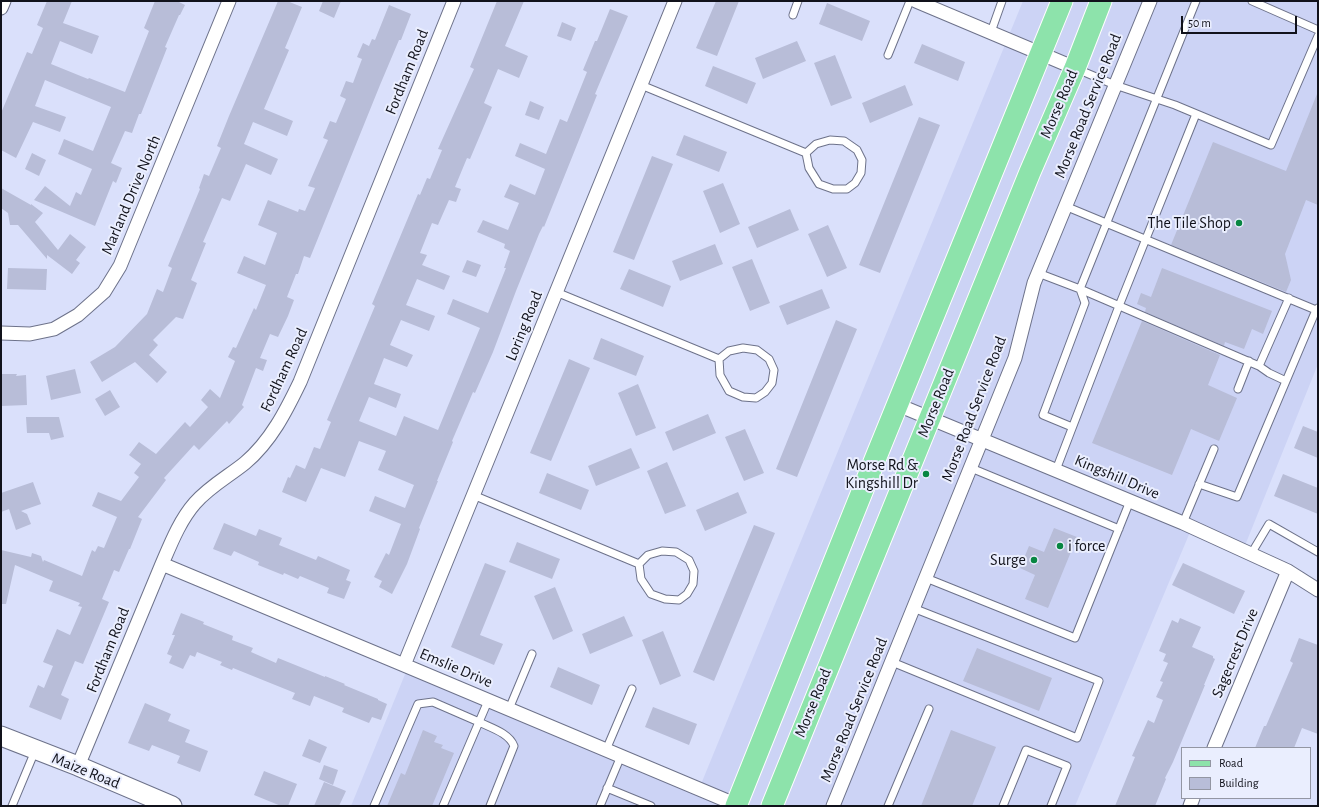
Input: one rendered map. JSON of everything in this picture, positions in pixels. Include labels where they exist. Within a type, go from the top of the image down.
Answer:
[{"type":"main road","name":"Morse Road","points":[[736,806],[876,457],[1062,1]]},
{"type":"main road","name":"Morse Road","points":[[772,806],[1030,172],[1075,68],[1101,1]]},
{"type":"street","points":[[1,8],[4,1]]},
{"type":"street","name":"Marland Drive North","points":[[1,334],[30,334],[54,328],[78,316],[104,292],[120,266],[229,1]]},
{"type":"street","name":"Fordham Road","points":[[78,766],[162,564],[183,520],[194,504],[210,488],[246,462],[268,438],[285,413],[300,382],[454,1]]},
{"type":"street","name":"Loring Road","points":[[404,665],[675,1]]},
{"type":"street","points":[[916,1],[1075,68]]},
{"type":"street","name":"Morse Road Service Road","points":[[833,806],[1015,358],[1034,283],[1150,1]]},
{"type":"street","name":"Kingshill Drive","points":[[898,405],[1183,523],[1288,571],[1318,590]]},
{"type":"street","name":"Emslie Drive","points":[[162,564],[621,756],[736,806]]},
{"type":"street","name":"Sagecrest Drive","points":[[1214,747],[1288,571]]},
{"type":"street","name":"Maize Road","points":[[1,736],[78,766],[172,806]]},
{"type":"lane","points":[[793,15],[798,1]]},
{"type":"lane","points":[[888,55],[910,1]]},
{"type":"lane","points":[[991,32],[1002,1]]},
{"type":"lane","points":[[1072,426],[1042,415],[1085,303],[1080,290],[1196,1]]},
{"type":"lane","points":[[1252,1],[1318,30]]},
{"type":"lane","points":[[1075,68],[1116,85],[1156,98],[1271,145],[1318,36]]},
{"type":"lane","points":[[641,85],[806,153]]},
{"type":"lane","points":[[1056,470],[1119,306],[1196,114]]},
{"type":"lane","points":[[830,140],[844,141],[857,150],[862,160],[861,173],[855,183],[847,189],[833,189],[819,184],[809,168],[806,153],[816,144],[830,140]]},
{"type":"lane","points":[[1066,206],[1145,240],[1317,309],[1237,498],[1199,484]]},
{"type":"lane","points":[[1038,274],[1119,306],[1249,361],[1286,381]]},
{"type":"lane","points":[[556,292],[718,359]]},
{"type":"lane","points":[[1259,366],[1289,298]]},
{"type":"lane","points":[[743,348],[757,350],[769,360],[774,370],[772,383],[765,392],[756,398],[743,397],[729,391],[720,375],[718,359],[729,351],[743,348]]},
{"type":"lane","points":[[1238,388],[1249,361]]},
{"type":"lane","points":[[1183,523],[1214,449]]},
{"type":"lane","points":[[971,468],[1119,529]]},
{"type":"lane","points":[[473,495],[639,564]]},
{"type":"lane","points":[[926,578],[1075,638],[1130,501]]},
{"type":"lane","points":[[1251,554],[1269,524],[1318,552]]},
{"type":"lane","points":[[662,551],[676,552],[689,560],[694,571],[693,584],[687,594],[679,600],[658,597],[651,594],[641,579],[639,564],[648,555],[662,551]]},
{"type":"lane","points":[[892,662],[1077,738],[1099,682],[913,608]]},
{"type":"lane","points":[[509,709],[532,654]]},
{"type":"lane","points":[[606,750],[632,689]]},
{"type":"lane","points":[[443,806],[488,701]]},
{"type":"lane","points":[[374,806],[418,704],[423,702],[433,702],[479,722],[511,740],[514,746],[490,806]]},
{"type":"lane","points":[[888,806],[929,709]]},
{"type":"lane","points":[[12,806],[35,750]]},
{"type":"lane","points":[[1003,806],[1026,750],[1067,766],[1051,806]]},
{"type":"lane","points":[[600,806],[621,756]]},
{"type":"lane","points":[[608,788],[651,806]]},
{"type":"shaded area","points":[[1023,1],[1318,1],[1318,364],[1244,548],[1193,525],[1075,806],[351,806],[408,667],[699,789]]},
{"type":"building","points":[[47,1],[72,1],[63,23],[99,36],[92,54],[60,41],[51,64],[125,92],[149,31],[144,28],[155,1],[177,1],[185,5],[165,47],[167,48],[141,114],[139,114],[132,133],[125,131],[111,163],[122,168],[116,183],[113,181],[95,226],[34,200],[45,186],[70,206],[76,192],[81,195],[92,169],[58,154],[64,139],[93,151],[111,107],[45,80],[35,106],[66,117],[60,132],[33,122],[16,158],[1,150],[1,113],[27,52],[32,54],[43,28],[37,25]]},
{"type":"building","points":[[278,1],[287,1],[302,7],[285,48],[289,50],[264,109],[293,121],[287,136],[253,122],[244,144],[278,159],[271,175],[246,164],[230,201],[222,198],[203,242],[206,243],[191,280],[197,283],[183,319],[176,317],[153,340],[158,345],[149,355],[167,372],[157,383],[135,362],[102,382],[90,362],[115,347],[147,314],[157,289],[163,292],[172,268],[168,266],[200,189],[199,188],[204,174],[209,176],[221,148],[217,146]]},
{"type":"building","points":[[323,1],[341,1],[334,18],[319,11]]},
{"type":"building","points":[[497,1],[524,1],[505,46],[528,56],[519,78],[498,69],[484,103],[492,107],[470,159],[467,158],[455,187],[461,189],[456,202],[449,200],[438,225],[432,223],[420,253],[427,255],[422,265],[450,276],[444,290],[417,279],[406,305],[435,316],[429,331],[401,320],[390,345],[413,355],[407,367],[384,358],[374,384],[401,394],[396,408],[369,397],[359,421],[396,436],[404,416],[438,430],[480,328],[447,314],[453,299],[488,313],[506,268],[504,268],[510,251],[504,248],[505,244],[477,232],[483,220],[508,230],[519,203],[504,197],[510,184],[535,195],[545,169],[515,156],[520,143],[546,154],[560,119],[567,122],[587,72],[583,70],[610,9],[628,16],[595,94],[597,95],[544,227],[543,226],[539,234],[493,352],[475,393],[473,392],[452,441],[453,442],[419,528],[420,529],[407,564],[392,594],[379,587],[382,581],[374,577],[386,553],[389,555],[401,524],[369,511],[375,496],[405,508],[414,485],[378,470],[386,451],[359,441],[345,477],[321,468],[306,502],[282,492],[288,477],[290,478],[296,465],[305,469],[314,447],[320,449],[331,422],[327,420],[375,306],[372,304],[418,194],[420,195],[427,178],[430,179],[442,150],[438,149],[474,69],[470,67]]},
{"type":"building","points":[[716,1],[739,1],[717,56],[696,48]]},
{"type":"building","points":[[827,3],[870,21],[862,41],[819,24]]},
{"type":"building","points":[[389,5],[411,14],[401,40],[399,40],[380,85],[310,258],[304,256],[298,274],[296,274],[287,297],[294,300],[288,316],[278,337],[270,334],[260,358],[267,360],[263,371],[256,368],[242,405],[244,407],[229,424],[227,421],[199,450],[194,445],[164,478],[166,480],[138,517],[142,519],[130,549],[119,572],[114,570],[102,599],[109,602],[83,664],[75,661],[61,695],[69,699],[61,720],[29,707],[38,685],[44,688],[53,666],[43,662],[57,629],[70,635],[82,607],[78,606],[80,603],[49,591],[53,581],[15,565],[6,604],[1,604],[1,550],[31,557],[32,553],[41,556],[43,562],[44,560],[82,576],[92,550],[95,552],[98,546],[104,548],[117,517],[92,506],[98,492],[121,501],[139,477],[134,473],[141,464],[129,455],[139,442],[156,454],[185,422],[190,427],[208,407],[201,400],[210,389],[220,398],[235,361],[228,357],[233,347],[236,348],[254,308],[256,310],[266,285],[237,273],[244,256],[265,265],[277,233],[258,225],[268,200],[298,212],[299,209],[305,211],[315,188],[308,186],[328,140],[323,138],[330,121],[336,123],[346,99],[340,96],[346,81],[353,83],[362,59],[357,57],[363,43],[369,46],[372,39],[375,40]]},
{"type":"building","points":[[562,22],[576,28],[571,41],[557,36]]},
{"type":"building","points":[[797,41],[806,61],[763,79],[755,58]]},
{"type":"building","points":[[922,44],[965,62],[958,81],[914,63]]},
{"type":"building","points":[[835,55],[852,98],[831,106],[814,63]]},
{"type":"building","points":[[713,66],[756,83],[747,104],[705,86]]},
{"type":"building","points":[[905,85],[913,105],[870,123],[862,103]]},
{"type":"building","name":"The Tile Shop","points":[[1317,94],[1318,205],[1306,200],[1285,254],[1291,280],[1286,292],[1171,245],[1213,142],[1286,171]]},
{"type":"building","points":[[530,101],[544,107],[539,120],[525,115]]},
{"type":"building","points":[[919,117],[940,125],[880,273],[859,265]]},
{"type":"building","points":[[684,135],[727,152],[719,172],[676,155]]},
{"type":"building","points":[[32,153],[46,160],[39,176],[25,169]]},
{"type":"building","points":[[652,156],[673,164],[634,260],[613,252]]},
{"type":"building","points":[[723,183],[740,224],[720,233],[703,191]]},
{"type":"building","points":[[1,188],[31,204],[43,213],[35,222],[58,250],[70,234],[86,247],[76,260],[80,263],[72,274],[47,255],[47,259],[18,225],[10,225],[8,213],[1,208]]},
{"type":"building","points":[[790,209],[799,230],[757,248],[748,227]]},
{"type":"building","points":[[828,225],[847,268],[827,277],[808,234]]},
{"type":"building","points":[[715,244],[723,264],[680,281],[672,261]]},
{"type":"building","points":[[752,259],[770,303],[750,311],[732,267]]},
{"type":"building","points":[[467,260],[481,265],[476,277],[462,272]]},
{"type":"building","points":[[8,268],[47,269],[46,290],[7,289]]},
{"type":"building","points":[[1162,268],[1272,311],[1263,334],[1252,329],[1244,349],[1225,342],[1224,346],[1145,312],[1146,308],[1137,304],[1141,293],[1151,297]]},
{"type":"building","points":[[629,269],[671,286],[663,307],[620,289]]},
{"type":"building","points":[[822,289],[830,308],[787,325],[779,306]]},
{"type":"building","points":[[836,320],[857,329],[797,477],[776,469]]},
{"type":"building","points":[[1142,321],[1220,355],[1208,385],[1237,398],[1219,441],[1191,429],[1172,475],[1092,443]]},
{"type":"building","points":[[601,338],[644,356],[636,376],[593,359]]},
{"type":"building","points":[[569,359],[590,368],[551,461],[530,453]]},
{"type":"building","points":[[75,369],[81,393],[51,400],[46,376]]},
{"type":"building","points":[[1,374],[17,374],[16,376],[26,375],[27,405],[1,406]]},
{"type":"building","points":[[638,384],[656,428],[636,436],[618,393]]},
{"type":"building","points":[[110,390],[120,407],[105,416],[95,399]]},
{"type":"building","points":[[708,414],[716,433],[673,451],[665,432]]},
{"type":"building","points":[[26,417],[59,417],[64,437],[51,440],[49,433],[27,433]]},
{"type":"building","points":[[1303,426],[1318,432],[1318,458],[1294,448]]},
{"type":"building","points":[[745,429],[764,473],[744,481],[725,437]]},
{"type":"building","points":[[631,448],[640,468],[596,486],[588,466]]},
{"type":"building","points":[[667,462],[686,506],[665,514],[647,471]]},
{"type":"building","points":[[547,473],[589,490],[581,510],[539,493]]},
{"type":"building","points":[[1283,474],[1318,488],[1318,514],[1274,496]]},
{"type":"building","points":[[33,482],[41,504],[21,511],[27,514],[31,524],[16,530],[9,509],[1,512],[1,493]]},
{"type":"building","points":[[738,492],[747,513],[705,531],[696,510]]},
{"type":"building","points":[[224,523],[256,536],[259,529],[282,538],[279,545],[316,560],[318,556],[350,570],[346,580],[351,582],[344,599],[327,593],[329,588],[300,576],[298,579],[284,573],[283,575],[258,565],[259,562],[234,551],[231,556],[213,549]]},
{"type":"building","points":[[754,525],[775,533],[714,681],[693,672]]},
{"type":"building","points":[[1054,528],[1077,537],[1048,608],[1025,599],[1035,575],[1020,568],[1029,546],[1044,552]]},
{"type":"building","points":[[517,542],[560,559],[552,579],[509,562]]},
{"type":"building","points":[[485,563],[506,571],[480,635],[503,644],[494,665],[451,647]]},
{"type":"building","points":[[1183,563],[1245,591],[1234,614],[1172,585]]},
{"type":"building","points":[[555,587],[573,631],[553,640],[534,596]]},
{"type":"building","points":[[181,613],[233,636],[232,640],[253,648],[251,652],[276,663],[278,658],[345,684],[344,685],[378,699],[387,704],[381,720],[372,717],[369,723],[342,712],[344,708],[314,696],[310,706],[292,699],[295,693],[233,668],[232,670],[220,665],[222,662],[197,652],[195,657],[190,655],[183,669],[169,663],[172,656],[167,654],[175,635],[172,635]]},
{"type":"building","points":[[624,616],[633,636],[590,654],[582,634]]},
{"type":"building","points":[[1180,618],[1201,627],[1192,647],[1213,656],[1215,659],[1165,778],[1166,779],[1155,806],[1115,806],[1135,757],[1132,756],[1148,720],[1154,723],[1163,700],[1156,697],[1163,682],[1160,681],[1168,663],[1163,661],[1166,654],[1159,651],[1172,620],[1178,623]]},
{"type":"building","points":[[663,631],[681,676],[660,685],[642,640]]},
{"type":"building","points":[[1299,638],[1318,645],[1318,734],[1302,728],[1294,747],[1255,747],[1293,663],[1290,661]]},
{"type":"building","points":[[977,648],[1052,678],[1039,711],[963,681]]},
{"type":"building","points":[[558,667],[600,685],[592,705],[550,687]]},
{"type":"building","points":[[145,703],[171,714],[168,721],[190,730],[185,742],[208,751],[200,772],[177,763],[180,756],[152,745],[149,751],[128,743]]},
{"type":"building","points":[[653,707],[697,724],[689,745],[645,727]]},
{"type":"building","points":[[423,730],[437,736],[434,742],[443,745],[441,748],[454,753],[432,806],[387,806],[401,773],[405,775]]},
{"type":"building","points":[[951,730],[996,747],[972,806],[921,806]]},
{"type":"building","points":[[309,739],[327,747],[320,763],[302,756]]},
{"type":"building","points":[[324,765],[338,770],[333,785],[319,779]]},
{"type":"building","points":[[264,771],[297,784],[288,806],[281,806],[254,795]]},
{"type":"building","points":[[324,782],[346,791],[339,806],[314,806]]},
{"type":"place","name":"The Tile Shop","points":[[1239,223]]},
{"type":"place","name":"Morse Rd & Kingshill Dr","points":[[926,474]]},
{"type":"place","name":"i force","points":[[1060,546]]},
{"type":"place","name":"Surge","points":[[1034,560]]}]
